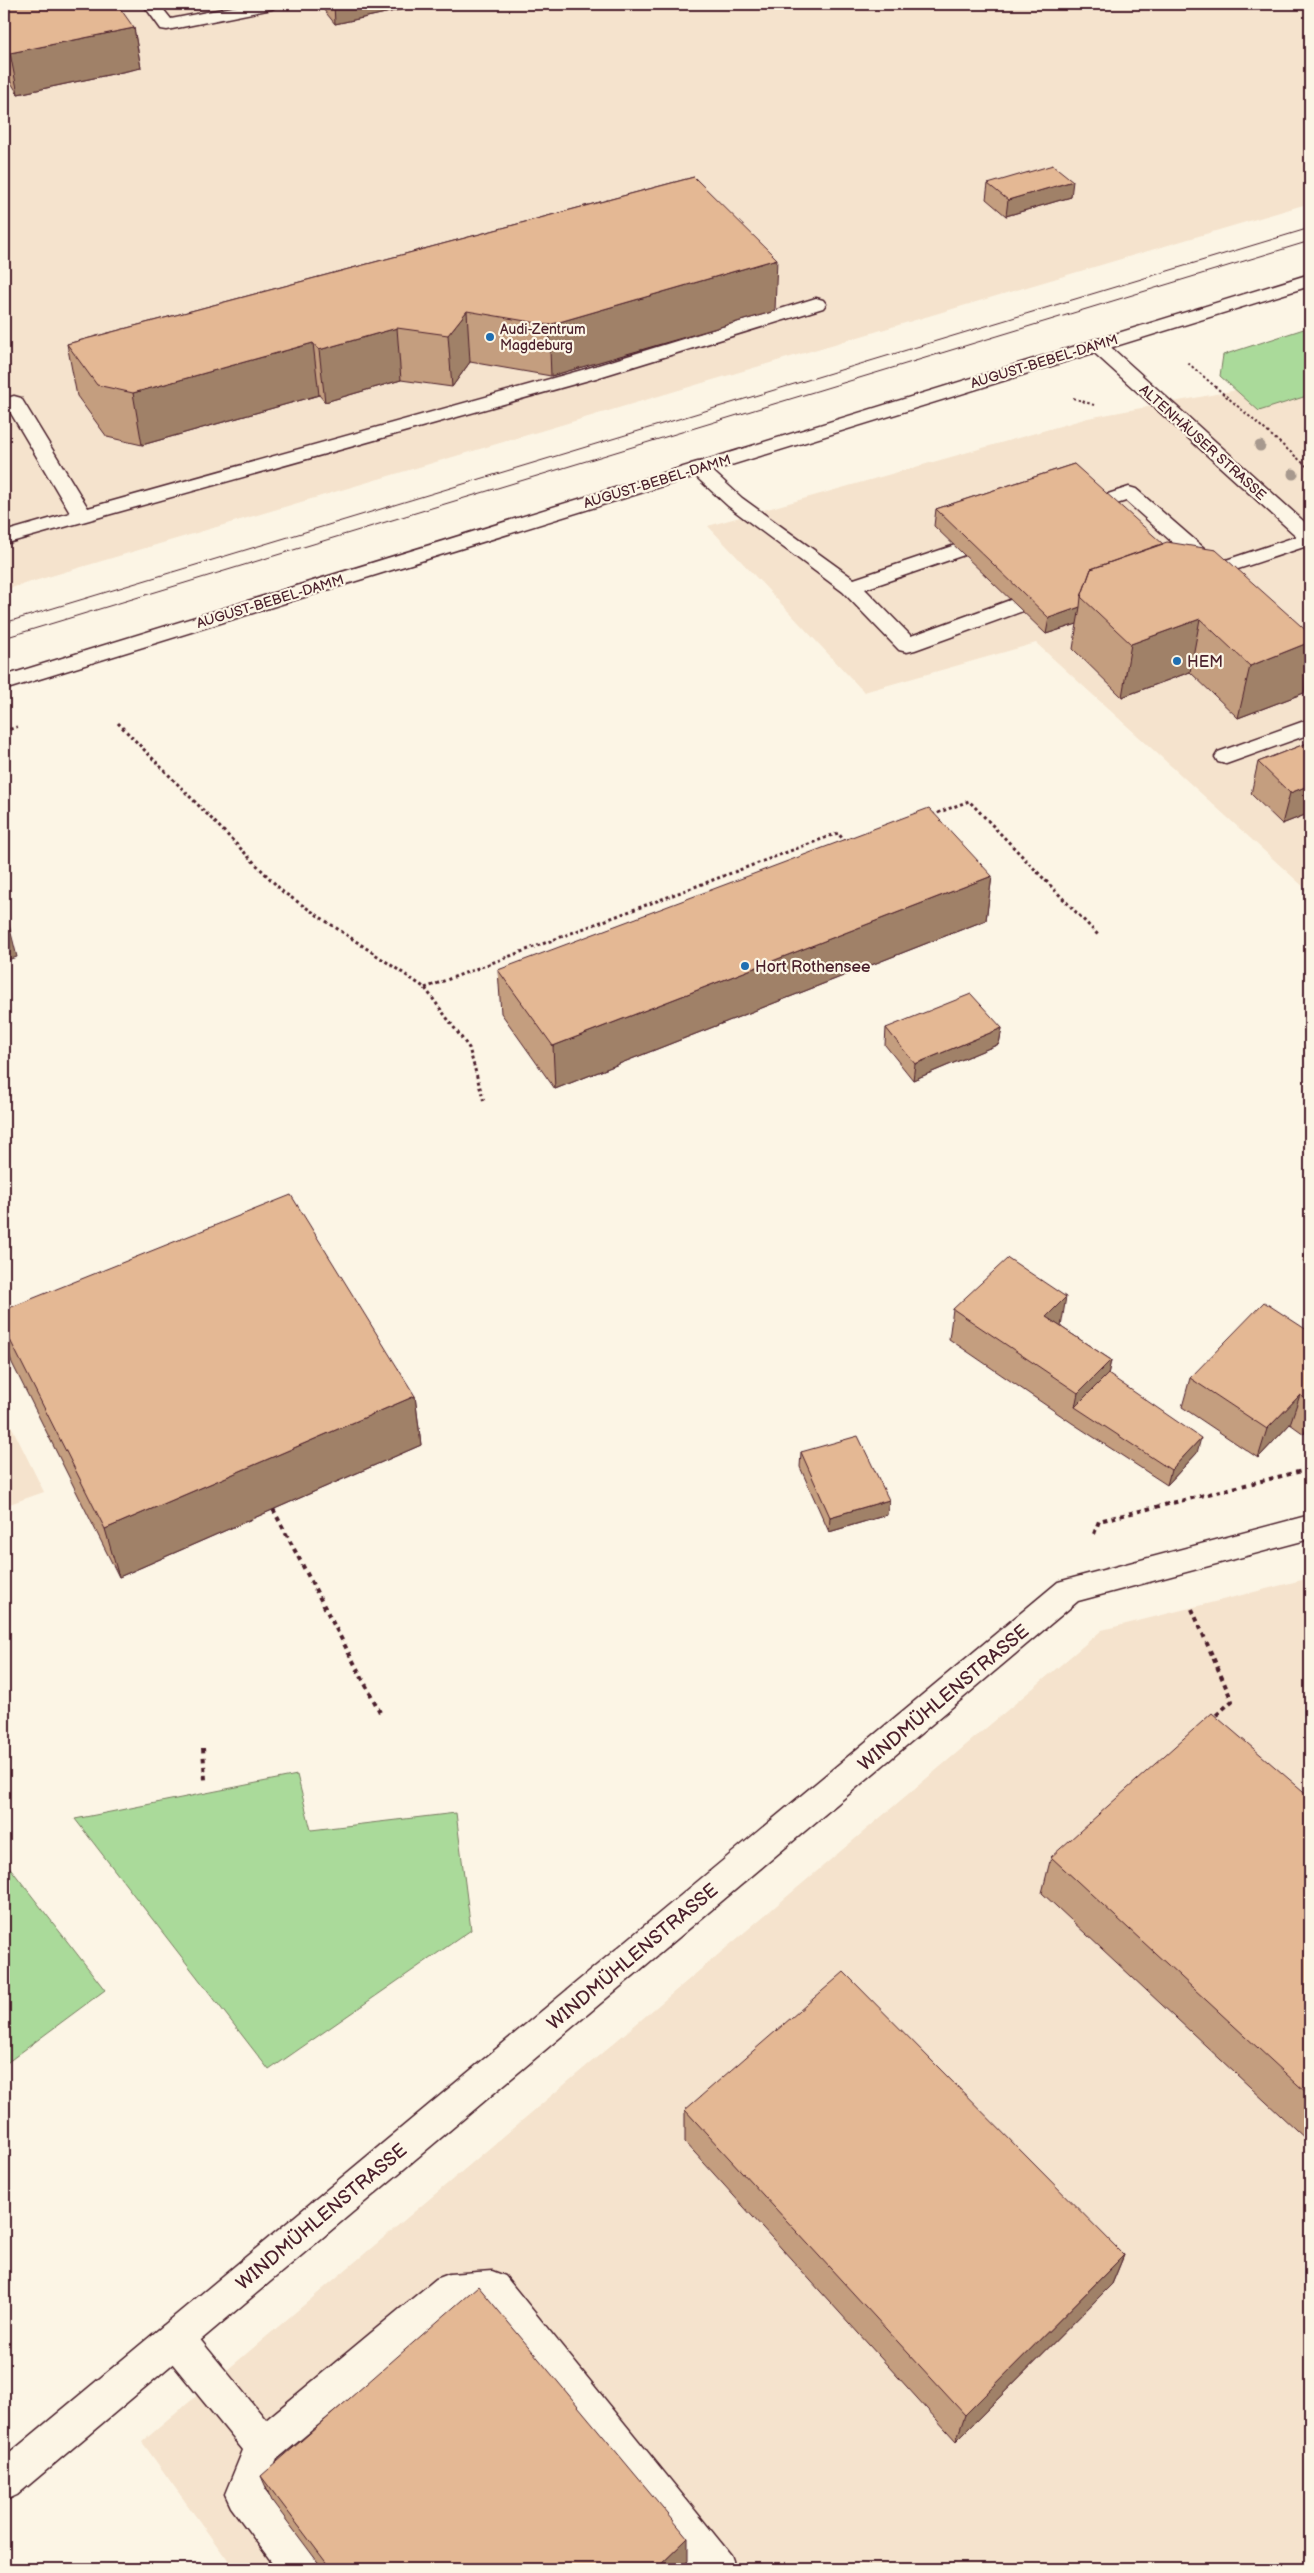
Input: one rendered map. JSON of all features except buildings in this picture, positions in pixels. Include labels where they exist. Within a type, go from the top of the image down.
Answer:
[{"type":"main road","points":[[151,4],[167,25],[272,4]]},
{"type":"main road","name":"AUGUST-BEBEL-DAMM","points":[[4,683],[1310,280]]},
{"type":"main road","points":[[4,538],[580,377],[816,304]]},
{"type":"main road","name":"ALTENHÄUSER STRASSE","points":[[1097,345],[1310,538]]},
{"type":"main road","points":[[4,405],[14,402],[82,516]]},
{"type":"main road","points":[[698,468],[735,502],[852,586],[906,645],[1066,588]]},
{"type":"main road","points":[[1065,515],[1129,493],[1179,548],[1224,577],[1310,538]]},
{"type":"main road","points":[[852,586],[1018,530]]},
{"type":"main road","points":[[1226,757],[1310,726]]},
{"type":"main road","name":"WINDMÜHLENSTRASSE","points":[[4,2482],[1069,1591],[1310,1527]]},
{"type":"main road","points":[[301,2569],[244,2494],[264,2446],[449,2292],[492,2289],[717,2569]]},
{"type":"main road","points":[[176,2339],[264,2446]]},
{"type":"path","points":[[1185,360],[1310,470]]},
{"type":"path","points":[[118,723],[283,892],[425,988],[469,1048],[484,1102]]},
{"type":"path","points":[[923,819],[969,801],[1100,936]]},
{"type":"path","points":[[425,988],[838,833],[850,847]]},
{"type":"path","points":[[273,1509],[382,1716]]},
{"type":"path","points":[[1189,1602],[1232,1701],[1211,1721]]},
{"type":"path","points":[[203,1748],[205,1780]]},
{"type":"shaded area","points":[[4,4],[1310,4],[1310,203],[4,590]]},
{"type":"shaded area","points":[[1310,365],[1310,887],[1306,889],[1036,643],[864,692],[708,526],[1088,418],[1232,391]]},
{"type":"shaded area","points":[[4,1411],[44,1492],[4,1506]]},
{"type":"shaded area","points":[[1310,1578],[1310,2569],[234,2569],[142,2442],[1102,1630]]},
{"type":"green space","points":[[1310,327],[1310,395],[1259,411],[1220,376],[1223,355]]},
{"type":"green space","points":[[297,1775],[311,1830],[456,1813],[471,1930],[269,2070],[75,1819]]},
{"type":"green space","points":[[4,1860],[105,1990],[4,2065]]},
{"type":"tram line","points":[[4,623],[1310,228]]},
{"type":"tram line","points":[[4,638],[1310,241]]},
{"type":"place","name":"Audi-Zentrum Magdeburg","points":[[490,337]]},
{"type":"place","name":"HEM","points":[[1177,661]]},
{"type":"place","name":"Hort Rothensee","points":[[745,966]]}]
